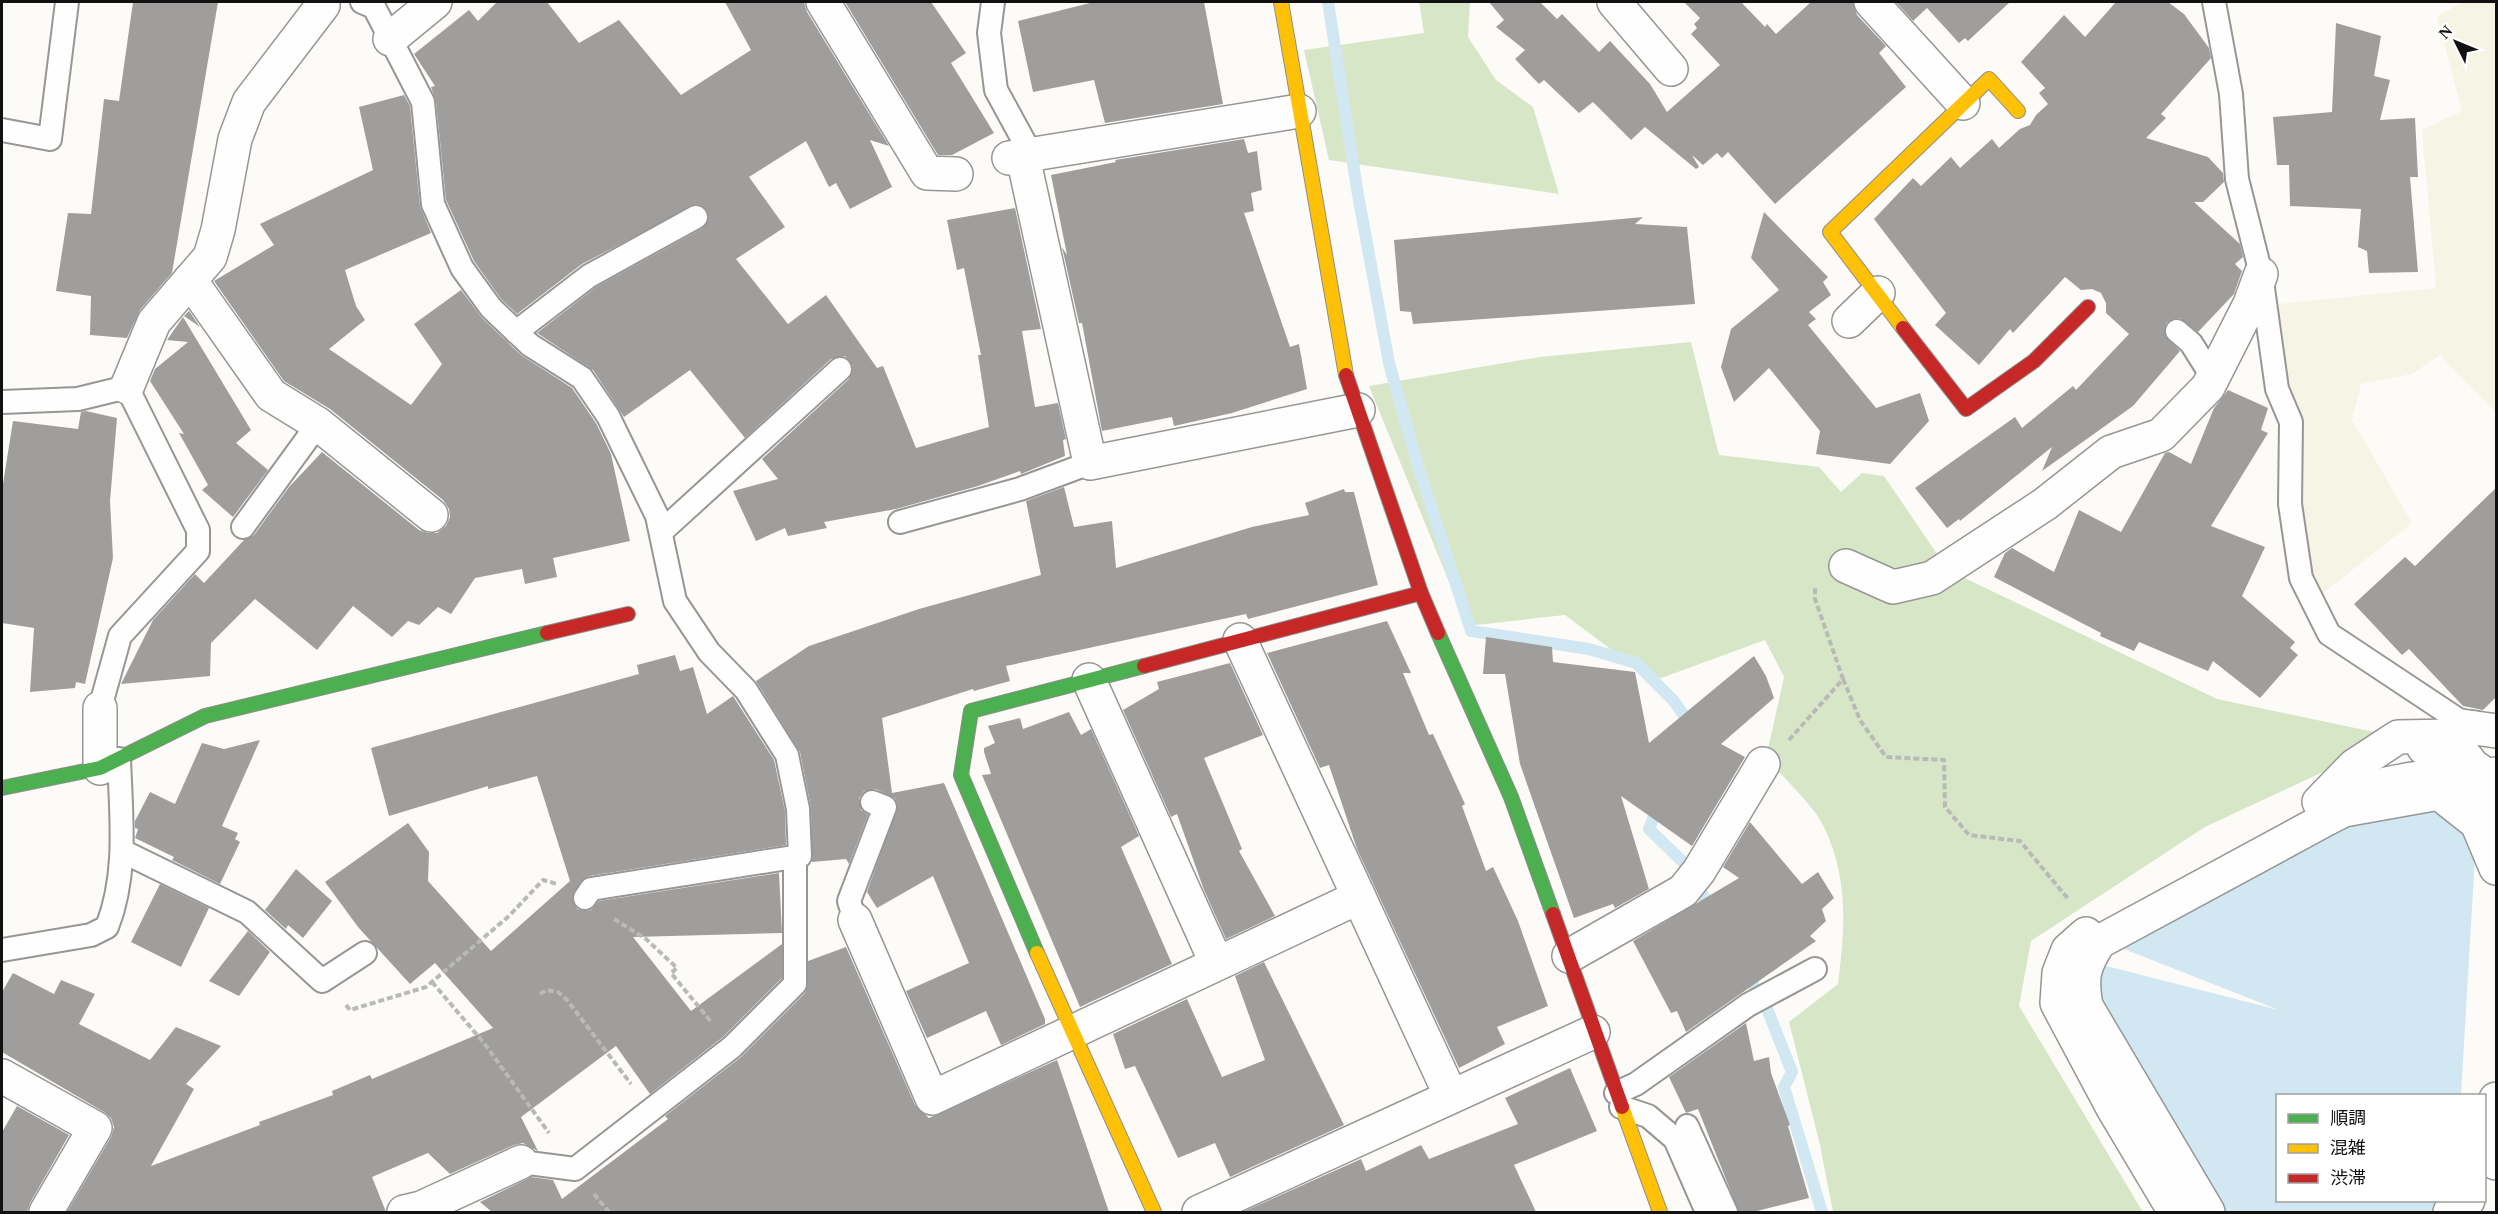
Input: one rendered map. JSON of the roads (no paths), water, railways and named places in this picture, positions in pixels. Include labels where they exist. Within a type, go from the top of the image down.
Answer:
[{"type":"street","points":[[127,387],[154,322],[210,256],[218,230],[235,139],[249,102],[323,5],[322,2]]},
{"type":"street","points":[[390,39],[435,2]]},
{"type":"street","points":[[823,2],[927,173],[956,174]]},
{"type":"street","points":[[1281,2],[1344,369],[1420,593],[1511,797],[1569,956],[1593,1032],[1660,1212]]},
{"type":"street","points":[[1614,2],[1671,69]]},
{"type":"street","points":[[1871,2],[1963,103]]},
{"type":"street","points":[[2018,111],[1989,79],[1830,232],[1966,409],[2034,361],[2088,307]]},
{"type":"street","points":[[1299,111],[1021,157],[1090,463],[1358,410]]},
{"type":"street","points":[[1846,566],[1893,587],[1932,578],[2045,504],[2111,452],[2161,435],[2208,387],[2250,304],[2261,274]]},
{"type":"street","points":[[190,280],[272,395],[318,423],[431,515]]},
{"type":"street","points":[[1849,321],[1878,293]]},
{"type":"street","points":[[1154,1212],[1071,1033],[961,775],[971,711],[1420,593]]},
{"type":"street","points":[[2,788],[109,763],[205,716],[628,614]]},
{"type":"street","points":[[1240,640],[1451,1096]]},
{"type":"street","points":[[1089,680],[1216,963]]},
{"type":"street","points":[[100,708],[109,763]]},
{"type":"street","points":[[2332,804],[2354,766],[2398,737],[2451,736],[2461,726],[2496,731]]},
{"type":"street","points":[[2208,1212],[2086,1006],[2082,981],[2087,961],[2099,942],[2332,804],[2360,775],[2387,758],[2408,749],[2457,746],[2473,766],[2489,777],[2496,774]]},
{"type":"street","points":[[1569,956],[1691,881],[1763,764]]},
{"type":"street","points":[[2175,1212],[2113,1108],[2057,1003],[2060,973],[2068,950],[2090,930],[2332,804],[2429,778],[2455,780],[2478,797],[2496,820]]},
{"type":"street","points":[[2332,804],[2344,810],[2439,793],[2477,823],[2496,868]]},
{"type":"street","points":[[855,920],[932,1098],[1359,897]]},
{"type":"street","points":[[1199,1212],[1593,1032]]},
{"type":"street","points":[[2,1076],[95,1128],[46,1212]]},
{"type":"street","points":[[2486,1125],[2496,1099]]},
{"type":"street","points":[[2496,1141],[2491,1151],[2491,1159],[2496,1164]]},
{"type":"street","points":[[404,1212],[421,1208],[520,1162]]},
{"type":"street","points":[[2450,1212],[2465,1202]]},
{"type":"lane","points":[[2,130],[50,139],[67,2]]},
{"type":"lane","points":[[362,2],[374,7],[423,102],[433,204],[462,268],[490,308],[530,345],[582,378],[609,416],[657,516],[675,601],[709,652],[746,690],[787,755],[798,809],[800,856],[588,894]]},
{"type":"lane","points":[[993,2],[989,33],[996,90],[1021,157]]},
{"type":"lane","points":[[2214,2],[2231,94],[2237,178],[2261,274],[2277,389],[2291,422],[2290,504],[2301,578],[2329,634],[2460,721],[2496,726]]},
{"type":"lane","points":[[516,332],[589,276],[696,217]]},
{"type":"lane","points":[[2177,331],[2191,343],[2213,378]]},
{"type":"lane","points":[[661,532],[840,369]]},
{"type":"lane","points":[[2,402],[78,399],[127,387],[189,507],[198,530],[198,551],[120,636],[100,708]]},
{"type":"lane","points":[[243,527],[318,423]]},
{"type":"lane","points":[[900,522],[1020,489],[1090,463]]},
{"type":"lane","points":[[2,950],[91,935],[107,927],[116,905],[122,851],[109,763]]},
{"type":"lane","points":[[855,920],[849,902],[885,807],[872,802]]},
{"type":"lane","points":[[122,851],[247,912],[322,981],[365,953]]},
{"type":"lane","points":[[520,1162],[575,1168],[732,1047],[795,984],[795,856]]},
{"type":"lane","points":[[1707,1212],[1675,1139],[1648,1116],[1619,1100],[1636,1084],[1748,1005],[1815,969]]},
{"type":"lane","points":[[1687,1126],[1726,1212]]},
{"type":"water","points":[[2390,785],[2477,823],[2461,1094],[2276,1094],[2276,1202],[2453,1202],[2448,1212],[2175,1212],[2087,961],[2279,1010],[2096,938]]},
{"type":"waterway","points":[[1328,2],[1358,195],[1389,363],[1418,466],[1471,631],[1589,649],[1636,663],[1673,700],[1691,725],[1690,728]]},
{"type":"waterway","points":[[1658,806],[1649,829],[1685,864],[1712,911]]},
{"type":"waterway","points":[[1745,971],[1766,1006],[1792,1072],[1784,1087],[1822,1212]]}]
